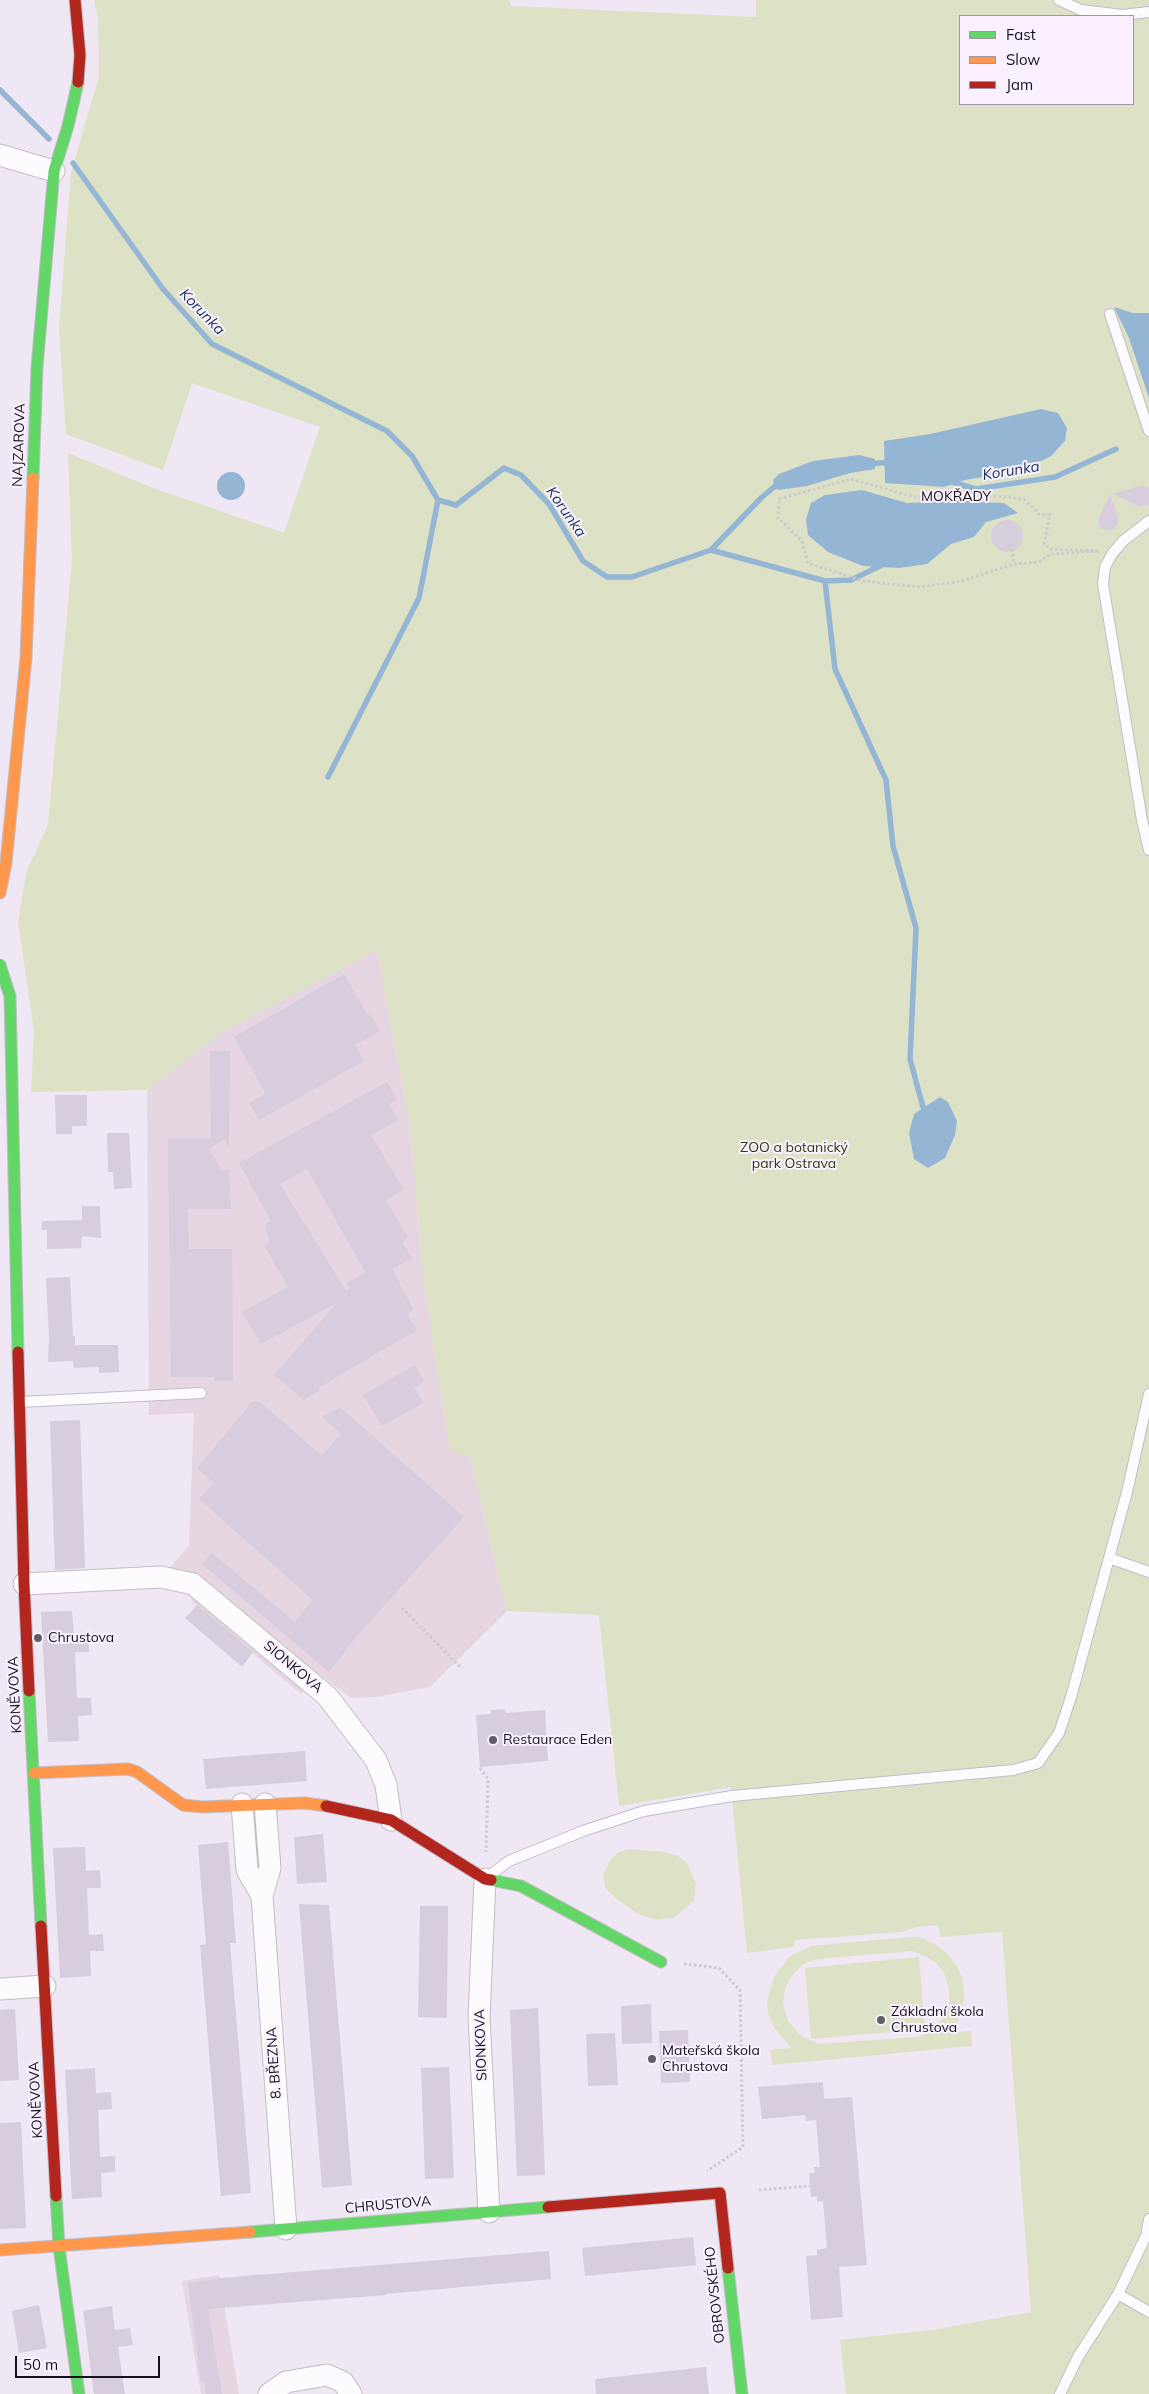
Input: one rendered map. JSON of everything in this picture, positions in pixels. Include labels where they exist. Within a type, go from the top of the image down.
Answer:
[{"type":"street","name":"NAJZAROVA","points":[[0,893],[6,863],[26,658],[37,367],[54,171],[78,88],[80,54],[75,0]]},
{"type":"street","points":[[0,155],[54,171]]},
{"type":"street","name":"KONĚVOVA","points":[[0,965],[10,996],[24,1584],[59,2247],[79,2394]]},
{"type":"street","name":"SIONKOVA","points":[[24,1584],[162,1577],[193,1584],[328,1696],[376,1760],[386,1785],[391,1820]]},
{"type":"street","points":[[34,1773],[128,1769],[137,1772],[182,1805],[202,1807],[305,1803],[346,1809],[391,1820],[485,1879],[521,1886],[661,1962]]},
{"type":"street","name":"8. BŘEZNA","points":[[242,1804],[247,1870],[262,1896]]},
{"type":"street","name":"8. BŘEZNA","points":[[265,1804],[270,1868],[262,1896],[286,2229]]},
{"type":"street","name":"SIONKOVA","points":[[485,1879],[479,2018],[489,2212]]},
{"type":"street","points":[[0,1989],[45,1986]]},
{"type":"street","name":"CHRUSTOVA","points":[[0,2250],[59,2247],[720,2193]]},
{"type":"street","name":"OBROVSKÉHO","points":[[720,2193],[742,2394]]},
{"type":"street","points":[[269,2394],[286,2382],[327,2375],[342,2382],[351,2394]]},
{"type":"lane","points":[[1058,0],[1081,10],[1122,15],[1149,12]]},
{"type":"lane","points":[[1110,314],[1149,431]]},
{"type":"lane","points":[[1149,521],[1123,541],[1112,554],[1105,567],[1103,584],[1140,810],[1149,850]]},
{"type":"lane","points":[[19,1402],[201,1393]]},
{"type":"lane","points":[[485,1879],[509,1861],[583,1831],[644,1811],[732,1796],[1013,1770],[1038,1763],[1059,1733],[1071,1697],[1127,1492],[1149,1394]]},
{"type":"lane","points":[[1109,1558],[1149,1572]]},
{"type":"lane","points":[[1060,2394],[1078,2357],[1118,2294],[1146,2236],[1149,2219]]},
{"type":"lane","points":[[1118,2294],[1149,2312]]},
{"type":"path","name":"MOKŘADY","points":[[850,478],[914,497],[960,495],[1011,497],[1026,500],[1039,514],[1050,514],[1044,544],[1050,550],[1102,551],[1051,554],[1039,562],[1014,564],[962,581],[919,587],[863,581],[808,563],[802,541],[778,518],[780,499],[850,478]]},
{"type":"path","points":[[1011,544],[1014,564]]},
{"type":"path","points":[[402,1608],[462,1668]]},
{"type":"path","points":[[480,1768],[488,1779],[485,1879]]},
{"type":"path","points":[[661,1962],[719,1968],[740,1990],[744,2147],[684,2186],[685,2196]]},
{"type":"path","points":[[759,2190],[810,2186]]},
{"type":"shaded area","points":[[377,950],[410,1126],[424,1282],[450,1450],[470,1457],[507,1611],[430,1687],[376,1697],[351,1698],[320,1674],[301,1694],[191,1601],[207,1580],[167,1571],[189,1545],[194,1413],[149,1415],[147,1090],[224,1031]]},
{"type":"shaded area","points":[[219,2275],[239,2394],[201,2394],[182,2281]]},
{"type":"green space","name":"ZOO a botanický park Ostrava","points":[[94,0],[509,0],[511,6],[756,17],[756,0],[1149,0],[1149,2394],[846,2394],[840,2340],[932,2330],[1031,2312],[1002,1932],[940,1937],[938,1925],[916,1927],[901,1932],[795,1940],[794,1947],[747,1953],[731,1787],[619,1806],[599,1615],[507,1611],[470,1457],[450,1451],[424,1282],[410,1126],[377,950],[224,1031],[147,1090],[31,1092],[34,1031],[18,922],[26,873],[48,824],[72,561],[68,453],[156,489],[284,533],[320,427],[192,383],[163,470],[66,434],[59,328],[71,172],[99,77],[98,19]]},
{"type":"green space","points":[[630,1849],[664,1852],[678,1856],[687,1863],[696,1883],[694,1901],[675,1917],[658,1920],[638,1914],[618,1900],[606,1889],[603,1874],[612,1858],[619,1852]]},
{"type":"green space","points":[[910,1937],[920,1937],[936,1945],[947,1953],[963,1979],[964,1999],[958,2021],[949,2033],[971,2031],[972,2046],[772,2065],[770,2050],[791,2048],[773,2026],[768,2013],[767,2001],[775,1975],[790,1956],[811,1946]],"holes":[[[912,1951],[927,1957],[937,1964],[944,1973],[949,1988],[949,2003],[943,2018],[926,2034],[916,2037],[818,2044],[800,2035],[788,2021],[783,2003],[785,1988],[794,1973],[804,1964],[818,1959]]]},
{"type":"green space","points":[[919,1957],[925,2029],[811,2039],[805,1968]]},
{"type":"water","points":[[1114,307],[1133,313],[1149,313],[1149,398],[1129,338]]},
{"type":"water","points":[[1041,409],[1058,413],[1067,428],[1065,441],[1051,456],[1021,471],[965,480],[944,487],[885,483],[884,441],[930,434]]},
{"type":"water","points":[[859,455],[875,459],[875,469],[850,473],[807,486],[779,490],[774,487],[773,480],[779,474],[813,461]]},
{"type":"water","points":[[231,472],[241,476],[245,486],[241,496],[231,500],[221,496],[217,486],[221,476]]},
{"type":"water","points":[[862,490],[907,503],[953,501],[1004,503],[1018,513],[986,522],[974,537],[951,544],[927,564],[899,568],[863,566],[828,552],[808,535],[806,520],[811,503],[825,495]]},
{"type":"water","points":[[940,1097],[948,1102],[957,1121],[955,1135],[945,1158],[928,1168],[914,1159],[909,1133],[914,1114]]},
{"type":"building","points":[[1142,485],[1149,488],[1149,504],[1140,507],[1113,494]]},
{"type":"building","points":[[1110,494],[1119,521],[1115,529],[1108,531],[1100,528],[1098,520]]},
{"type":"building","points":[[1007,520],[1019,524],[1023,536],[1019,548],[1007,552],[995,548],[991,536],[995,524]]},
{"type":"building","points":[[344,974],[368,1016],[370,1014],[380,1031],[355,1045],[364,1061],[259,1120],[249,1103],[266,1094],[234,1037]]},
{"type":"building","points":[[210,1051],[230,1051],[229,1147],[225,1139],[209,1149],[222,1172],[229,1168],[231,1209],[188,1209],[189,1249],[232,1249],[233,1381],[214,1381],[214,1377],[171,1377],[168,1138],[211,1138]]},
{"type":"building","points":[[387,1082],[397,1100],[389,1104],[398,1120],[371,1135],[404,1190],[386,1200],[408,1238],[402,1242],[412,1258],[392,1269],[414,1310],[407,1314],[417,1330],[318,1388],[320,1390],[304,1400],[274,1375],[337,1303],[261,1344],[242,1312],[288,1287],[264,1245],[269,1243],[265,1224],[271,1221],[239,1163]],"holes":[[[307,1169],[365,1272],[347,1283],[350,1288],[346,1291],[280,1184]]]},
{"type":"building","points":[[55,1095],[87,1095],[87,1126],[72,1126],[72,1134],[56,1134]]},
{"type":"building","points":[[107,1133],[129,1133],[132,1188],[114,1189],[113,1172],[108,1172]]},
{"type":"building","points":[[82,1206],[100,1206],[101,1238],[82,1236],[81,1248],[47,1249],[47,1230],[42,1230],[42,1221],[82,1220]]},
{"type":"building","points":[[70,1277],[75,1345],[118,1345],[119,1372],[99,1373],[99,1367],[74,1368],[73,1361],[48,1362],[49,1337],[46,1278]]},
{"type":"building","points":[[415,1365],[424,1382],[414,1388],[423,1403],[382,1426],[363,1395]]},
{"type":"building","points":[[253,1401],[259,1401],[322,1456],[341,1434],[322,1417],[340,1407],[464,1517],[356,1637],[329,1672],[202,1564],[212,1553],[295,1622],[313,1600],[199,1499],[214,1483],[197,1468]]},
{"type":"building","points":[[80,1420],[85,1568],[55,1570],[50,1421]]},
{"type":"building","points":[[197,1605],[253,1652],[242,1667],[185,1618]]},
{"type":"building","points":[[72,1611],[74,1635],[88,1634],[89,1652],[75,1652],[77,1698],[91,1698],[92,1715],[78,1716],[79,1741],[48,1742],[41,1612]]},
{"type":"building","points":[[505,1709],[506,1713],[545,1710],[548,1761],[480,1767],[476,1715],[491,1714],[491,1710]]},
{"type":"building","points":[[305,1751],[307,1781],[206,1789],[203,1759]]},
{"type":"building","points":[[323,1834],[327,1882],[297,1884],[294,1837]]},
{"type":"building","points":[[228,1842],[236,1943],[230,1943],[251,2193],[221,2196],[200,1945],[206,1944],[198,1845]]},
{"type":"building","points":[[85,1847],[86,1871],[100,1870],[101,1888],[87,1888],[89,1935],[103,1934],[104,1951],[90,1951],[91,1976],[60,1978],[53,1848]]},
{"type":"building","points":[[299,1904],[329,1905],[352,2185],[322,2188]]},
{"type":"building","points":[[420,1906],[448,1906],[447,2018],[418,2017]]},
{"type":"building","points":[[651,2004],[652,2043],[622,2044],[621,2006]]},
{"type":"building","points":[[538,2008],[545,2175],[517,2176],[510,2010]]},
{"type":"building","points":[[15,2009],[19,2080],[0,2081],[0,2010]]},
{"type":"building","points":[[688,2030],[690,2082],[661,2083],[659,2031]]},
{"type":"building","points":[[615,2033],[618,2085],[588,2086],[586,2034]]},
{"type":"building","points":[[449,2067],[454,2178],[425,2179],[421,2068]]},
{"type":"building","points":[[95,2068],[96,2093],[111,2092],[112,2109],[98,2110],[100,2157],[115,2156],[115,2172],[101,2173],[102,2197],[72,2199],[65,2070]]},
{"type":"building","points":[[823,2082],[824,2099],[852,2097],[867,2265],[839,2267],[843,2317],[811,2320],[806,2256],[817,2255],[817,2250],[827,2248],[823,2201],[817,2202],[817,2196],[811,2197],[809,2173],[815,2173],[814,2167],[820,2167],[816,2120],[806,2121],[805,2115],[762,2119],[758,2087]]},
{"type":"building","points":[[21,2122],[26,2228],[0,2229],[0,2123]]},
{"type":"building","points":[[693,2237],[696,2265],[585,2276],[582,2248]]},
{"type":"building","points":[[549,2251],[551,2279],[386,2295],[208,2309],[222,2394],[206,2394],[204,2381],[201,2382],[188,2283],[220,2278]]},
{"type":"building","points":[[39,2305],[47,2348],[19,2353],[12,2311]]},
{"type":"building","points":[[112,2306],[115,2330],[130,2328],[133,2345],[118,2347],[125,2394],[94,2394],[83,2311]]},
{"type":"building","points":[[706,2367],[709,2394],[596,2394],[595,2379]]},
{"type":"waterway","name":"Korunka","points":[[0,90],[49,139]]},
{"type":"waterway","name":"Korunka","points":[[73,163],[163,289],[212,344],[387,431],[412,456],[438,500],[456,505],[504,468],[521,475],[549,504],[583,561],[607,577],[632,577],[711,550],[825,581],[851,580],[884,564]]},
{"type":"waterway","name":"Korunka","points":[[964,506],[976,489],[1055,477],[1116,449]]},
{"type":"waterway","points":[[870,464],[891,462]]},
{"type":"waterway","points":[[948,481],[976,489]]},
{"type":"waterway","points":[[711,550],[762,497],[774,487],[781,485]]},
{"type":"waterway","points":[[328,777],[419,598],[438,500]]},
{"type":"waterway","points":[[825,581],[835,669],[886,780],[893,846],[916,928],[910,1059],[923,1107]]},
{"type":"traffic: fast","points":[[33,478],[37,367],[54,171],[68,126],[78,82]]},
{"type":"traffic: fast","points":[[0,965],[10,996],[18,1352]]},
{"type":"traffic: fast","points":[[29,1691],[41,1926]]},
{"type":"traffic: fast","points":[[491,1880],[521,1886],[661,1962]]},
{"type":"traffic: fast","points":[[56,2196],[59,2247],[79,2394]]},
{"type":"traffic: fast","points":[[250,2232],[548,2207]]},
{"type":"traffic: fast","points":[[728,2268],[742,2394]]},
{"type":"traffic: slow","points":[[0,893],[6,863],[26,658],[33,478]]},
{"type":"traffic: slow","points":[[34,1773],[128,1769],[137,1772],[183,1805],[202,1807],[305,1803],[326,1806]]},
{"type":"traffic: slow","points":[[0,2250],[250,2232]]},
{"type":"traffic: jam","points":[[75,0],[80,55],[78,82]]},
{"type":"traffic: jam","points":[[18,1352],[24,1584],[29,1691]]},
{"type":"traffic: jam","points":[[326,1806],[391,1820],[485,1879],[491,1880]]},
{"type":"traffic: jam","points":[[41,1926],[56,2196]]},
{"type":"traffic: jam","points":[[548,2207],[720,2193],[728,2268]]},
{"type":"place","name":"Chrustova","points":[[38,1638]]},
{"type":"place","name":"Restaurace Eden","points":[[493,1740]]},
{"type":"place","name":"Základní škola Chrustova","points":[[881,2020]]},
{"type":"place","name":"Mateřská škola Chrustova","points":[[652,2059]]}]
